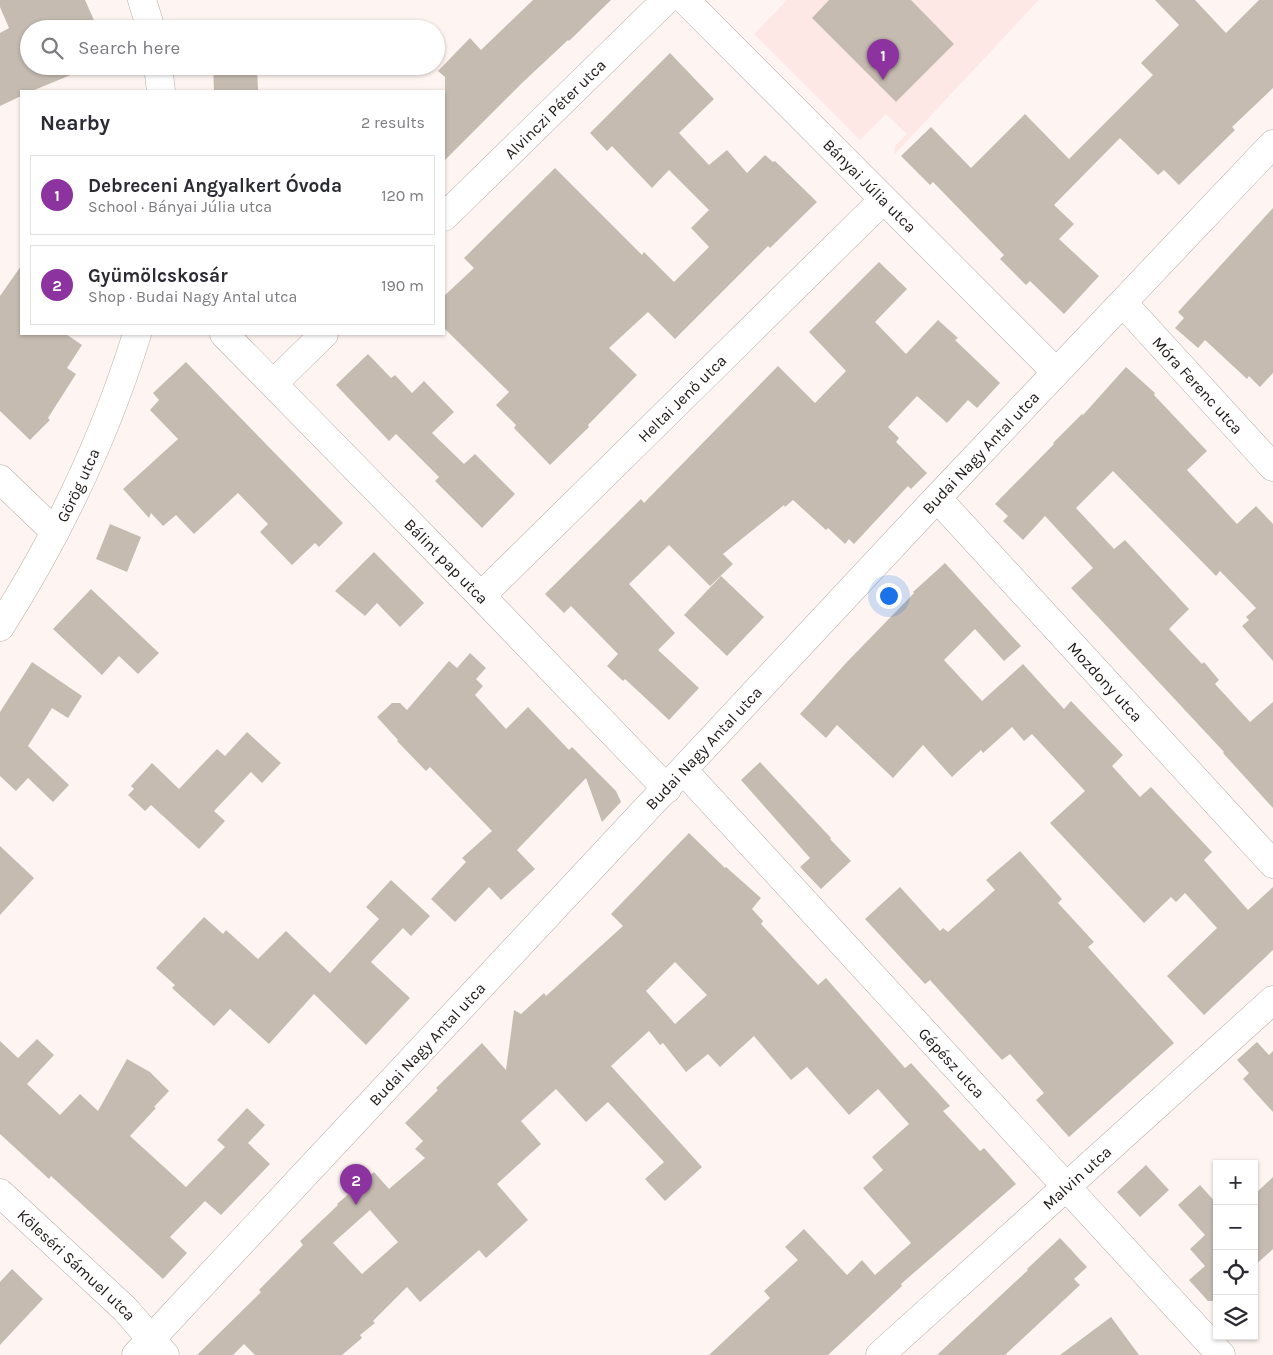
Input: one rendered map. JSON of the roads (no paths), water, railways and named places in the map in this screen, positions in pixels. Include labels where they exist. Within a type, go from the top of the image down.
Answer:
[{"type":"street","points":[[142,0],[148,20]]},
{"type":"street","name":"Alvinczi Péter utca","points":[[445,216],[666,0]]},
{"type":"street","name":"Bányai Júlia utca","points":[[685,0],[1056,372]]},
{"type":"street","points":[[159,75],[161,90]]},
{"type":"street","name":"Budai Nagy Antal utca","points":[[151,1350],[937,498],[1273,144]]},
{"type":"street","name":"Heltai Jenő utca","points":[[481,596],[883,200]]},
{"type":"street","name":"Móra Ferenc utca","points":[[1123,303],[1273,467]]},
{"type":"street","name":"Görög utca","points":[[0,627],[28,583],[77,487],[107,416],[137,335]]},
{"type":"street","name":"Bálint pap utca","points":[[225,335],[481,596],[675,780]]},
{"type":"street","points":[[274,383],[323,335]]},
{"type":"street","points":[[0,479],[55,532]]},
{"type":"street","name":"Mozdony utca","points":[[937,498],[1273,864]]},
{"type":"street","name":"Gépész utca","points":[[675,780],[1066,1185],[1221,1355]]},
{"type":"street","name":"Malvin utca","points":[[880,1355],[1273,1000]]},
{"type":"street","name":"Köleséri Sámuel utca","points":[[0,1193],[125,1308],[151,1350]]},
{"type":"place","name":"Debreceni Angyalkert Óvoda","points":[[883,80]]},
{"type":"place","name":"Gyümölcskosár","points":[[356,1205]]}]
